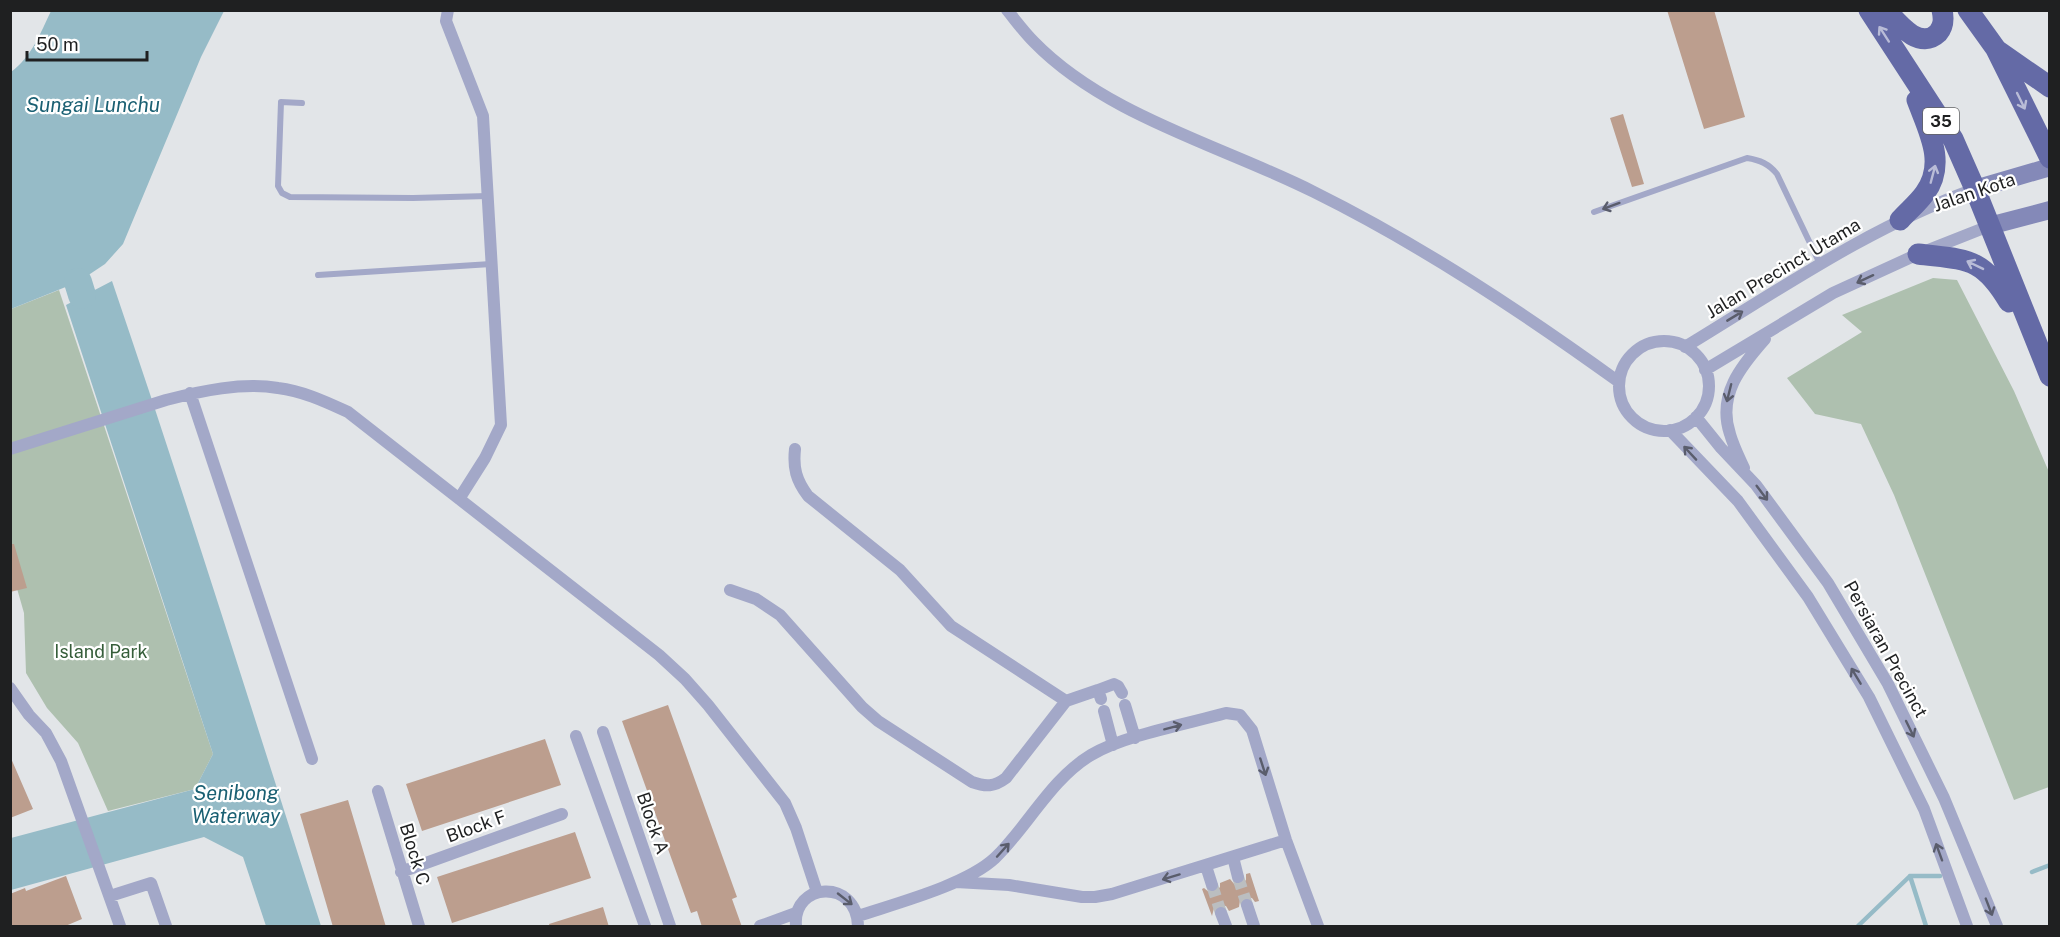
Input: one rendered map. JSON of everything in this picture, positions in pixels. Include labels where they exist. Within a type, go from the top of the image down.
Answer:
[{"type":"highway","name":"35","points":[[1869,10],[1953,139],[2046,369]]},
{"type":"highway","points":[[1886,10],[1908,32],[1922,39],[1939,32],[1944,20],[1942,10]]},
{"type":"highway","points":[[1968,10],[1996,49],[2049,158]]},
{"type":"highway","points":[[1996,49],[2049,87]]},
{"type":"highway","points":[[1899,220],[1930,186],[1936,168],[1931,136],[1900,57]]},
{"type":"highway","points":[[1918,254],[1967,260],[1986,270],[2000,285],[2046,369]]},
{"type":"main road","name":"Jalan Kota","points":[[1975,189],[2049,167]]},
{"type":"main road","name":"Jalan Kota","points":[[1989,226],[2049,210]]},
{"type":"street","points":[[448,10],[446,21],[483,116],[501,425],[485,458],[459,499]]},
{"type":"street","points":[[1007,10],[1035,43],[1071,73],[1116,102],[1333,202],[1412,246],[1503,302],[1619,382]]},
{"type":"street","name":"Jalan Kota","points":[[1899,220],[1975,189]]},
{"type":"street","name":"Jalan Precinct Utama","points":[[1685,347],[1899,220]]},
{"type":"street","name":"Jalan Kota","points":[[1918,254],[1989,226]]},
{"type":"street","points":[[1705,370],[1833,293],[1918,254]]},
{"type":"street","points":[[1748,477],[1729,433],[1727,404],[1729,392],[1738,371],[1774,329]]},
{"type":"street","points":[[1664,341],[1685,347],[1694,353],[1705,370],[1708,390],[1706,400],[1696,417],[1679,428],[1670,430],[1647,428],[1637,422],[1623,404],[1619,382],[1626,361],[1642,346],[1664,341]]},
{"type":"street","points":[[10,449],[190,393],[242,387],[278,387],[317,398],[348,412],[659,655],[685,679],[784,803],[796,828],[817,892]]},
{"type":"street","points":[[190,393],[312,759]]},
{"type":"street","name":"Persiaran Precinct","points":[[1696,417],[1748,477],[1828,583],[1888,684],[1944,798],[1997,927]]},
{"type":"street","name":"Persiaran Precinct","points":[[1670,430],[1745,511],[1808,597],[1869,697],[1924,809],[1967,927]]},
{"type":"street","points":[[795,449],[796,476],[808,496],[900,570],[951,626],[1066,701],[1101,700],[1114,684],[1118,686],[1135,738]]},
{"type":"street","points":[[730,590],[756,599],[780,615],[862,707],[878,721],[972,782],[983,786],[999,783],[1006,778],[1066,701]]},
{"type":"street","points":[[10,688],[29,715],[46,733],[61,761],[120,927]]},
{"type":"street","points":[[1101,700],[1113,745]]},
{"type":"street","points":[[796,927],[796,914],[801,904],[817,892],[838,893],[847,898],[854,906],[858,921],[955,882],[984,867],[995,858],[1061,782],[1091,755],[1135,738],[1226,713],[1240,715],[1252,730],[1286,840],[1318,927]]},
{"type":"street","name":"Block A","points":[[603,732],[670,927]]},
{"type":"street","points":[[576,736],[645,927]]},
{"type":"street","name":"Block C","points":[[378,791],[419,927]]},
{"type":"street","name":"Block F","points":[[401,872],[562,814]]},
{"type":"street","points":[[955,882],[988,883],[1095,897],[1206,866],[1286,840]]},
{"type":"street","points":[[1233,857],[1238,877]]},
{"type":"street","points":[[1206,866],[1212,885]]},
{"type":"street","points":[[110,896],[151,883],[166,927]]},
{"type":"street","points":[[1247,905],[1254,927]]},
{"type":"street","points":[[1221,913],[1226,927]]},
{"type":"street","points":[[760,927],[796,914]]},
{"type":"lane","points":[[302,103],[281,102],[278,186],[282,193],[290,197],[488,196]]},
{"type":"lane","points":[[1594,212],[1747,158],[1756,159],[1770,166],[1777,174],[1820,265]]},
{"type":"lane","points":[[318,275],[491,264]]},
{"type":"green space","points":[[1933,278],[1957,280],[2014,391],[2049,472],[2049,787],[2014,800],[1894,495],[1861,424],[1815,414],[1787,378],[1862,332],[1842,315]]},
{"type":"green space","name":"Island Park","points":[[59,290],[213,754],[195,789],[108,811],[78,743],[47,708],[26,673],[24,613],[16,585],[11,586],[11,309]]},
{"type":"water","name":"Sungai Lunchu","points":[[51,11],[224,11],[201,57],[123,244],[105,264],[78,282],[11,309],[11,72],[30,52]]},
{"type":"water","name":"Senibong Waterway","points":[[112,281],[192,522],[321,926],[266,926],[243,857],[204,837],[11,890],[11,838],[195,789],[213,754],[66,305]]},
{"type":"building","points":[[1667,10],[1714,10],[1745,117],[1704,129]]},
{"type":"building","points":[[1623,114],[1644,184],[1632,187],[1610,118]]},
{"type":"building","points":[[10,544],[14,544],[27,588],[10,592]]},
{"type":"building","points":[[668,705],[737,897],[732,899],[742,927],[702,927],[697,911],[691,913],[622,721]]},
{"type":"building","points":[[545,739],[561,785],[422,831],[406,784]]},
{"type":"building","points":[[10,756],[33,809],[10,818]]},
{"type":"building","points":[[348,800],[386,927],[333,927],[300,814]]},
{"type":"building","points":[[575,832],[591,878],[452,923],[437,877]]},
{"type":"building","points":[[1250,873],[1259,901],[1255,902],[1252,898],[1245,897],[1240,900],[1239,907],[1229,911],[1226,906],[1219,905],[1214,908],[1212,916],[1202,889],[1215,893],[1220,883],[1230,879],[1235,885],[1241,885],[1246,880],[1246,874]]},
{"type":"building","points":[[66,876],[82,919],[63,927],[13,927],[10,920],[10,894],[25,888],[26,891]]},
{"type":"building","points":[[603,907],[609,927],[550,927],[549,924]]},
{"type":"waterway","points":[[78,282],[82,295]]},
{"type":"waterway","points":[[2032,872],[2050,865]]},
{"type":"waterway","points":[[1910,876],[1926,926]]},
{"type":"waterway","points":[[1858,926],[1910,876],[1940,876]]},
{"type":"tunnel","points":[[1238,877],[1247,905]]},
{"type":"tunnel","points":[[1212,885],[1221,913]]}]
